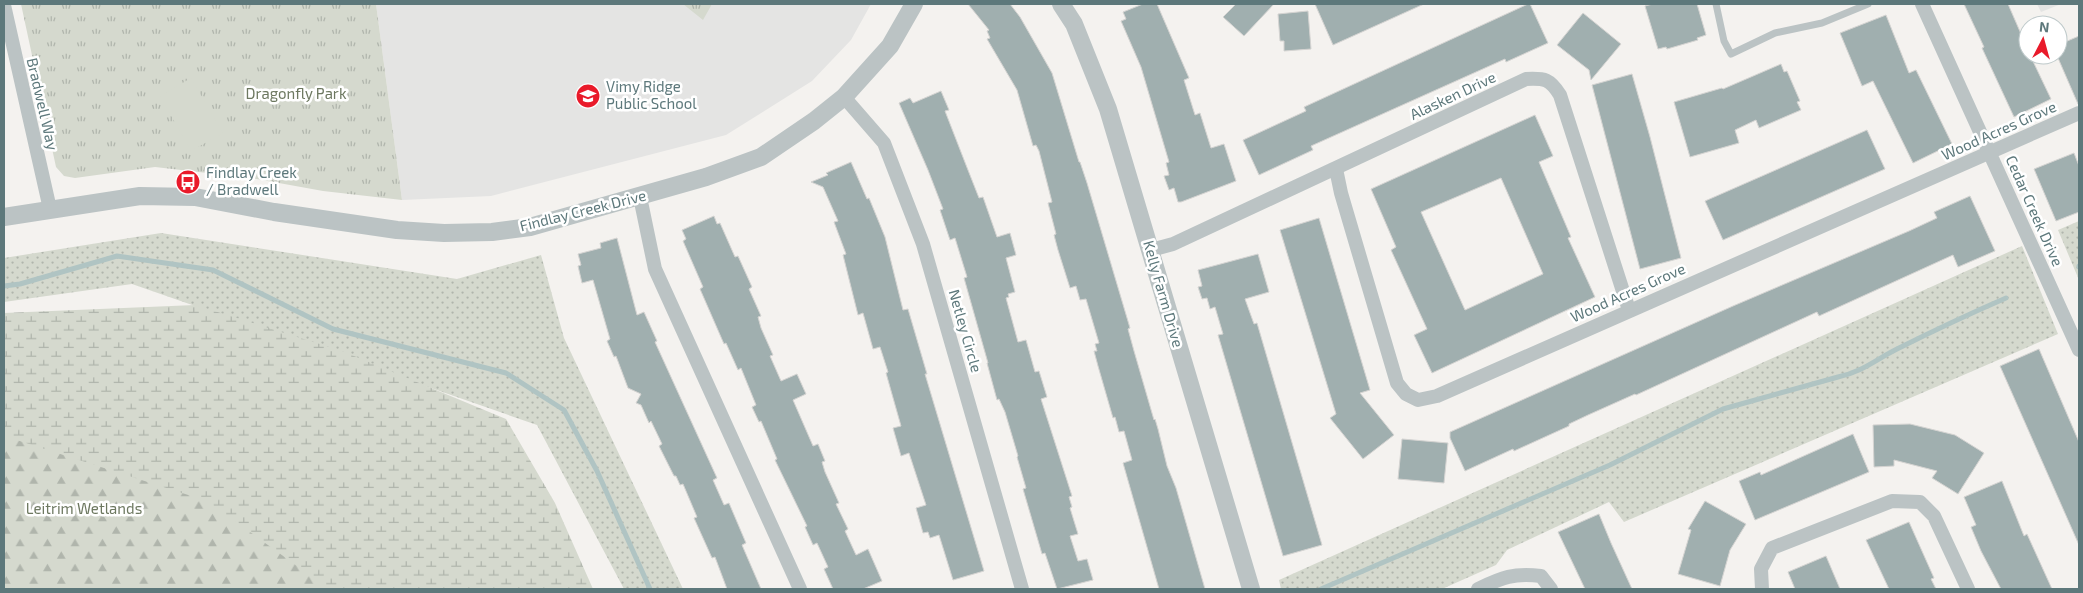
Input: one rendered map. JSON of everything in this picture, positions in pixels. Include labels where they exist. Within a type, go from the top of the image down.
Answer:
[{"type":"street","name":"Findlay Creek Drive","points":[[4,217],[140,196],[195,197],[274,212],[397,230],[444,233],[492,232],[530,227],[706,177],[760,157],[814,121],[844,97],[890,46],[914,4]]},
{"type":"street","name":"Kelly Farm Drive","points":[[1061,4],[1074,24],[1108,108],[1251,589]]},
{"type":"street","name":"Cedar Creek Drive","points":[[1922,4],[1991,153],[2041,269],[2078,342]]},
{"type":"street","name":"Bradwell Way","points":[[4,5],[50,209]]},
{"type":"street","name":"Alasken Drive","points":[[1151,250],[1174,244],[1526,79],[1540,78],[1549,81],[1560,95],[1628,310]]},
{"type":"street","name":"Netley Circle","points":[[844,97],[884,144],[923,244],[1022,589]]},
{"type":"street","name":"Wood Acres Grove","points":[[1336,169],[1340,193],[1397,382],[1406,394],[1418,400],[1437,396],[1628,310],[2079,113]]},
{"type":"street","points":[[640,197],[655,269],[800,589]]},
{"type":"street","points":[[1762,589],[1761,569],[1772,548],[1892,501],[1920,502],[1934,516],[1968,589]]},
{"type":"street","points":[[1478,589],[1501,578],[1520,574],[1541,576],[1551,589]]},
{"type":"lane","points":[[1716,4],[1724,41],[1731,54],[1775,33],[1822,23],[1868,4]]},
{"type":"shaded area","name":"Vimy Ridge Public School","points":[[376,4],[871,4],[851,40],[812,81],[726,135],[491,196],[402,200]]},
{"type":"shaded area","points":[[2037,4],[2061,4],[2041,12]]},
{"type":"green space","name":"Dragonfly Park","points":[[21,4],[376,4],[402,200],[323,191],[251,178],[155,167],[75,178],[64,176],[56,167]]},
{"type":"green space","points":[[683,4],[712,4],[703,20]]},
{"type":"green space","points":[[191,78],[223,133],[191,151],[160,96]]},
{"type":"green space","points":[[2079,221],[2079,280],[2058,230]]},
{"type":"green space","points":[[161,233],[457,279],[541,255],[564,338],[683,589],[624,589],[537,425],[132,284],[4,302],[4,258]]},
{"type":"green space","points":[[2022,246],[2058,334],[1624,522],[1609,502],[1507,550],[1496,565],[1442,589],[1281,589],[1279,580]]},
{"type":"green space","points":[[195,305],[342,351],[506,419],[555,503],[593,589],[329,589],[207,501],[4,436],[4,313]]},
{"type":"green space","name":"Leitrim Wetlands","points":[[4,398],[70,414],[379,589],[4,589]]},
{"type":"building","points":[[968,4],[1010,4],[1020,17],[1052,73],[1130,328],[1128,329],[1167,466],[1176,488],[1205,589],[1159,589],[1123,463],[1132,460],[1124,431],[1119,432],[1115,417],[1113,418],[1098,366],[1094,351],[1097,351],[1095,344],[1099,343],[1086,299],[1080,300],[1076,286],[1070,288],[1058,250],[1048,203],[1052,202],[1039,151],[1036,145],[1033,146],[1017,90],[987,39],[990,38],[987,31],[989,30]]},
{"type":"building","points":[[1143,4],[1157,4],[1189,78],[1184,80],[1195,115],[1200,113],[1211,148],[1224,144],[1236,181],[1181,202],[1178,202],[1174,188],[1169,190],[1164,176],[1169,175],[1166,163],[1169,162],[1141,67],[1121,21],[1126,19],[1123,12]]},
{"type":"building","points":[[1236,4],[1274,4],[1244,36],[1223,17]]},
{"type":"building","points":[[1315,4],[1424,4],[1333,45]]},
{"type":"building","points":[[1530,4],[1548,43],[1506,62],[1505,59],[1311,146],[1313,150],[1259,175],[1243,140],[1306,111],[1304,107]]},
{"type":"building","points":[[1653,4],[1697,4],[1706,35],[1697,38],[1698,40],[1667,49],[1666,47],[1658,49],[1645,6]]},
{"type":"building","points":[[1964,4],[2008,4],[2018,27],[2018,65],[2035,65],[2051,99],[2014,117],[1982,48],[1984,47]]},
{"type":"building","points":[[1308,11],[1311,49],[1284,51],[1284,41],[1280,41],[1278,14]]},
{"type":"building","points":[[1583,13],[1621,44],[1591,80],[1589,70],[1557,45]]},
{"type":"building","points":[[1886,15],[1909,73],[1916,70],[1952,144],[1913,163],[1873,81],[1862,86],[1840,33]]},
{"type":"building","points":[[2079,36],[2079,104],[2061,65],[2068,65],[2068,41]]},
{"type":"building","points":[[1781,64],[1784,72],[1787,71],[1800,101],[1797,102],[1801,110],[1759,128],[1756,120],[1735,130],[1739,143],[1690,157],[1674,102],[1723,89]]},
{"type":"building","points":[[1632,74],[1681,258],[1640,269],[1592,85]]},
{"type":"building","points":[[941,91],[949,110],[945,111],[979,198],[983,197],[997,237],[1010,233],[1016,255],[1006,258],[1015,292],[1008,294],[1009,297],[1006,298],[1018,342],[1026,340],[1035,372],[1039,371],[1047,397],[1041,399],[1072,496],[1069,497],[1072,507],[1070,508],[1078,534],[1070,536],[1078,561],[1087,559],[1093,580],[1057,589],[1045,553],[1042,554],[1023,489],[1026,488],[1018,456],[1005,412],[999,399],[997,400],[964,278],[967,277],[955,238],[950,240],[940,210],[943,209],[899,103],[910,98],[913,103]]},
{"type":"building","points":[[1535,115],[1553,156],[1539,162],[1571,237],[1568,238],[1595,297],[1432,373],[1414,335],[1427,329],[1391,250],[1396,247],[1371,189]],"holes":[[[1501,178],[1543,274],[1465,310],[1421,212]]]},
{"type":"building","points":[[1867,130],[1885,169],[1723,240],[1705,201]]},
{"type":"building","points":[[2074,153],[2079,166],[2079,212],[2056,221],[2034,169]]},
{"type":"building","points":[[851,162],[867,199],[869,198],[885,237],[903,310],[908,309],[927,374],[925,374],[984,571],[953,580],[939,535],[930,538],[928,532],[923,533],[916,508],[926,505],[909,453],[901,456],[893,428],[901,426],[886,373],[888,372],[880,347],[873,349],[863,313],[858,315],[843,255],[846,254],[834,222],[838,221],[823,187],[811,182]]},
{"type":"building","points":[[1970,196],[1995,251],[1958,267],[1953,255],[1819,316],[1817,312],[1588,415],[1569,424],[1569,426],[1514,451],[1513,449],[1465,471],[1450,438],[1450,432],[1733,306],[1909,231],[1937,218],[1934,212]]},
{"type":"building","points":[[714,216],[717,224],[720,223],[735,257],[738,256],[752,287],[749,289],[761,316],[758,317],[761,328],[773,355],[770,356],[781,381],[797,374],[806,394],[793,400],[813,446],[818,444],[825,461],[822,462],[825,472],[839,503],[836,504],[848,529],[845,531],[856,555],[868,549],[882,581],[863,589],[833,589],[824,569],[828,567],[817,543],[813,545],[805,527],[807,526],[775,460],[777,459],[761,421],[759,422],[752,407],[756,405],[741,368],[738,370],[726,343],[724,344],[700,289],[703,287],[683,241],[686,239],[682,230]]},
{"type":"building","points":[[1319,218],[1370,390],[1360,393],[1394,435],[1363,459],[1330,418],[1336,414],[1280,230]]},
{"type":"building","points":[[617,238],[637,315],[644,312],[657,341],[655,342],[717,478],[713,480],[724,505],[729,503],[746,543],[742,545],[761,589],[727,589],[715,557],[712,558],[694,518],[697,517],[683,484],[680,485],[676,476],[674,476],[659,446],[662,444],[651,421],[649,423],[641,405],[636,403],[641,394],[628,388],[616,356],[614,357],[607,341],[610,339],[593,280],[582,283],[578,266],[581,265],[578,254],[601,248],[600,243]]},
{"type":"building","points":[[1258,254],[1269,292],[1245,299],[1254,324],[1257,323],[1322,545],[1283,556],[1218,335],[1223,334],[1215,307],[1210,309],[1207,298],[1202,299],[1198,287],[1202,286],[1198,270]]},
{"type":"building","points":[[2039,349],[2079,442],[2079,545],[2000,366]]},
{"type":"building","points":[[1910,424],[1955,435],[1984,453],[1958,494],[1932,478],[1937,471],[1894,460],[1894,466],[1874,467],[1873,425]]},
{"type":"building","points":[[1853,434],[1869,472],[1755,520],[1739,481],[1760,472],[1761,475]]},
{"type":"building","points":[[1402,439],[1448,443],[1444,483],[1398,479]]},
{"type":"building","points":[[2002,481],[2024,536],[2027,534],[2052,589],[2001,589],[1981,551],[1971,527],[1976,525],[1964,497]]},
{"type":"building","points":[[1705,501],[1746,524],[1730,550],[1720,586],[1678,574],[1691,530],[1688,529]]},
{"type":"building","points":[[1599,514],[1632,589],[1585,589],[1558,532]]},
{"type":"building","points":[[1909,522],[1934,578],[1931,579],[1936,589],[1889,589],[1866,540]]},
{"type":"building","points":[[1826,556],[1840,589],[1795,589],[1788,572]]},
{"type":"waterway","points":[[4,286],[20,284],[117,256],[213,270],[333,329],[506,373],[564,410],[597,471],[650,589]]},
{"type":"waterway","points":[[1321,589],[1610,465],[1723,409],[1847,375],[1965,316],[2006,298]]},
{"type":"place","name":"Vimy Ridge Public School","points":[[588,96]]},
{"type":"place","name":"Findlay Creek / Bradwell","points":[[188,182]]}]
